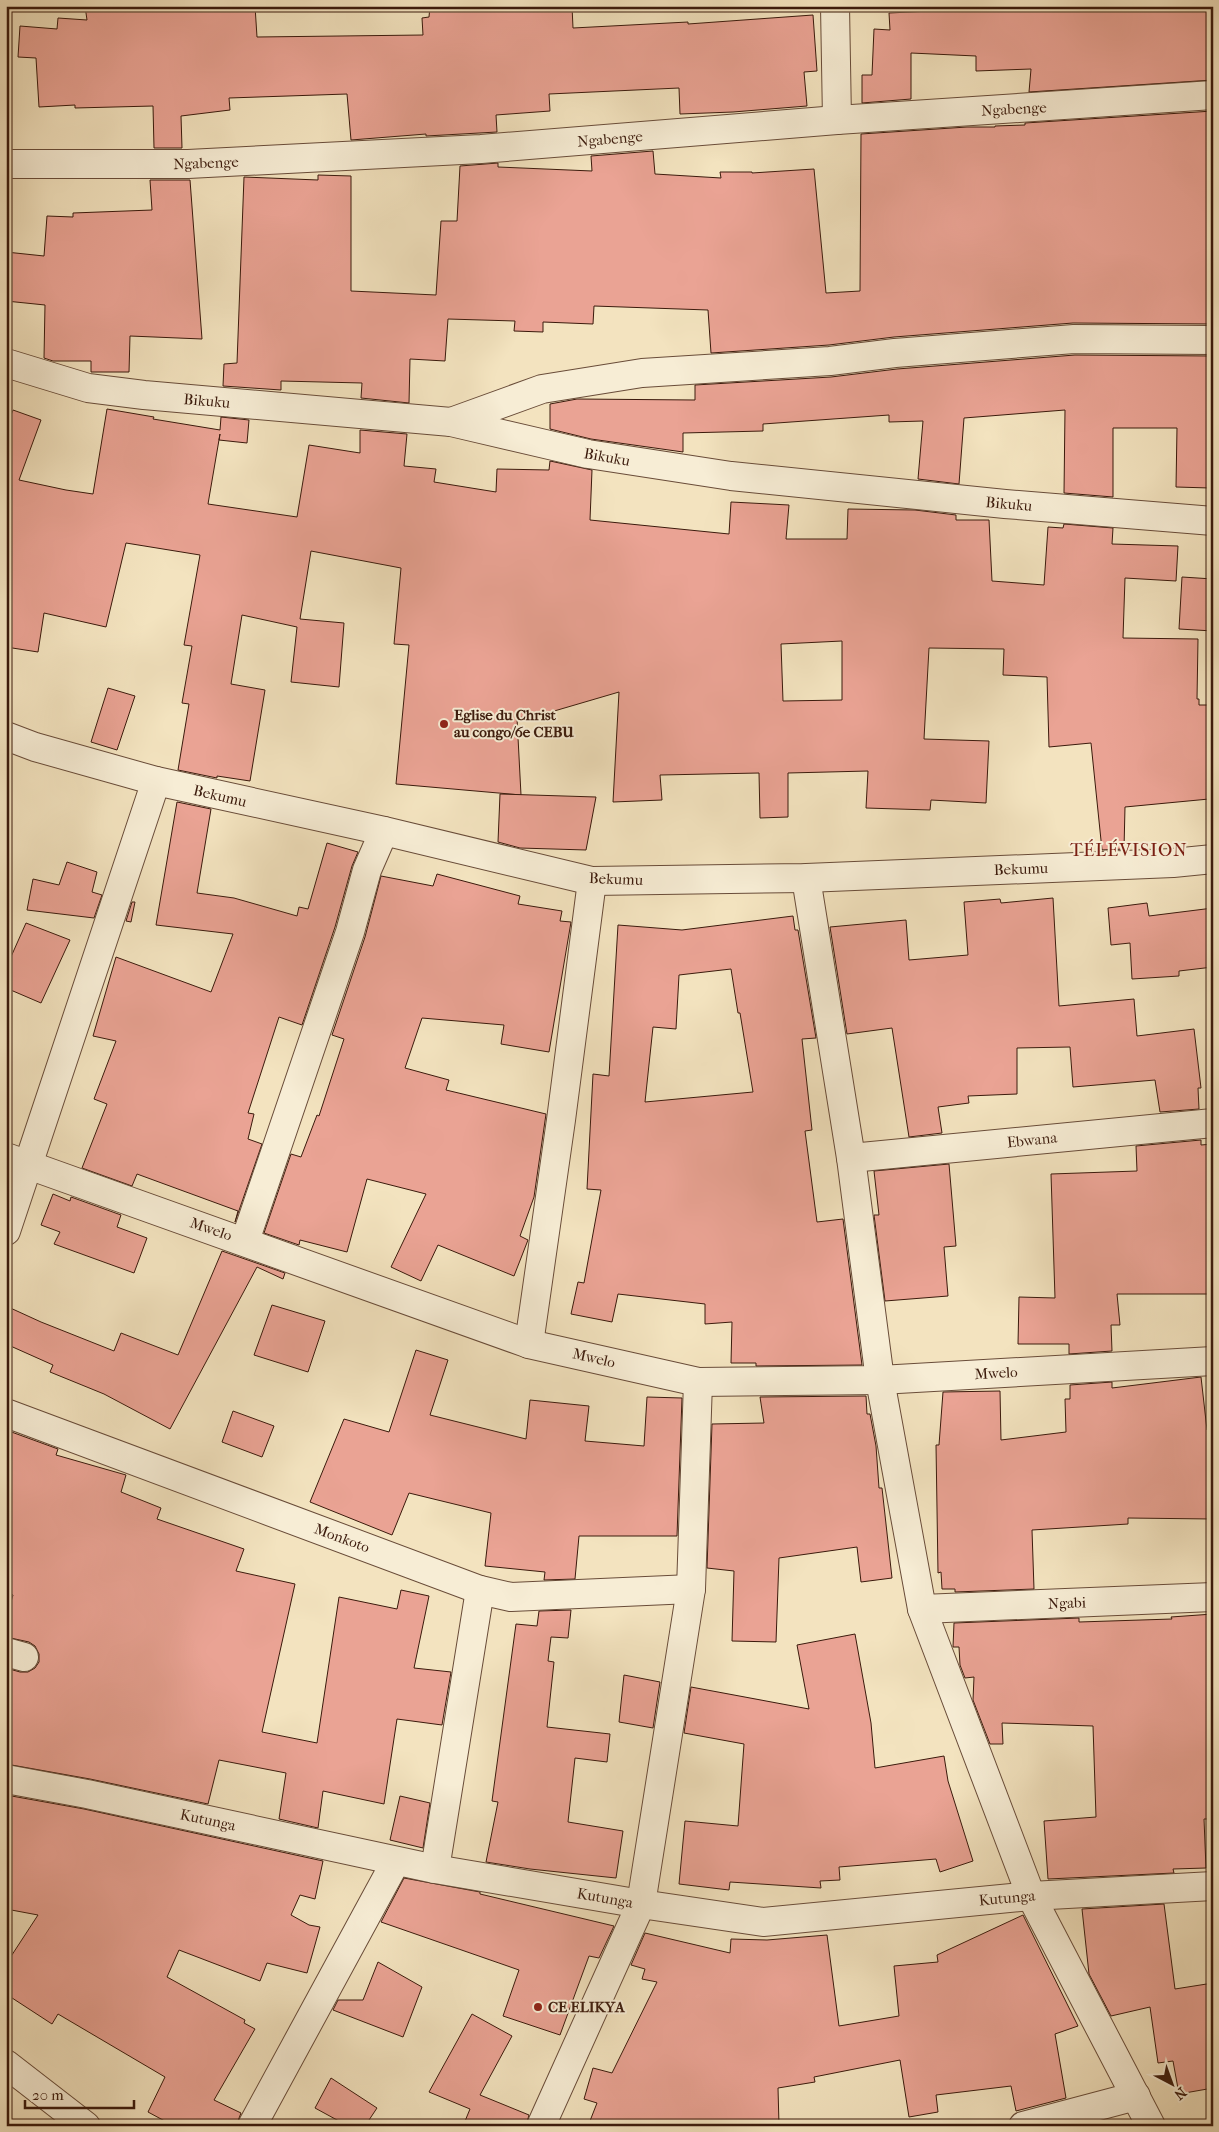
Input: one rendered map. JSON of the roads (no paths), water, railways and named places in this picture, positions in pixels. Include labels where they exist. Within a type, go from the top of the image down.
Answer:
[{"type":"street","points":[[835,6],[837,120]]},
{"type":"street","name":"Ngabenge","points":[[6,164],[188,164],[452,151],[837,120],[1213,95]]},
{"type":"street","points":[[451,422],[542,390],[642,373],[830,362],[895,353],[1074,339],[1213,340]]},
{"type":"street","name":"Bikuku","points":[[6,363],[88,388],[144,395],[451,422],[588,454],[731,476],[1005,504],[1213,521]]},
{"type":"street","name":"Bekumu","points":[[6,736],[35,747],[156,781],[384,831],[592,881],[806,878],[1163,863],[1213,859]]},
{"type":"street","points":[[6,1231],[17,1160],[156,781]]},
{"type":"street","points":[[245,1241],[350,932],[367,870],[384,831]]},
{"type":"street","points":[[806,878],[851,1158],[880,1380],[922,1608],[1031,1896],[1151,2126]]},
{"type":"street","points":[[529,1344],[561,1120],[592,881]]},
{"type":"street","name":"Ebwana","points":[[851,1158],[1213,1123]]},
{"type":"street","name":"Mwelo","points":[[17,1160],[529,1344],[698,1382],[880,1380],[1213,1361]]},
{"type":"street","points":[[541,2126],[642,1904],[691,1589],[698,1382]]},
{"type":"street","name":"Monkoto","points":[[6,1413],[480,1590],[512,1597],[691,1589]]},
{"type":"street","points":[[435,1869],[480,1590]]},
{"type":"street","name":"Ngabi","points":[[922,1608],[1213,1597]]},
{"type":"street","name":"Kutunga","points":[[6,1779],[87,1794],[435,1869],[642,1904],[763,1922],[1031,1896],[1213,1886]]},
{"type":"street","points":[[252,2126],[396,1861]]},
{"type":"street","points":[[6,2064],[86,2126]]},
{"type":"street","points":[[1023,2126],[1136,2096]]},
{"type":"place","name":"Eglise du Christ au congo/6e CEBU","points":[[444,724]]},
{"type":"place","name":"CE ELIKYA","points":[[538,2007]]},
{"type":"district","name":"TÉLÉVISION","points":[[1129,850]]}]
